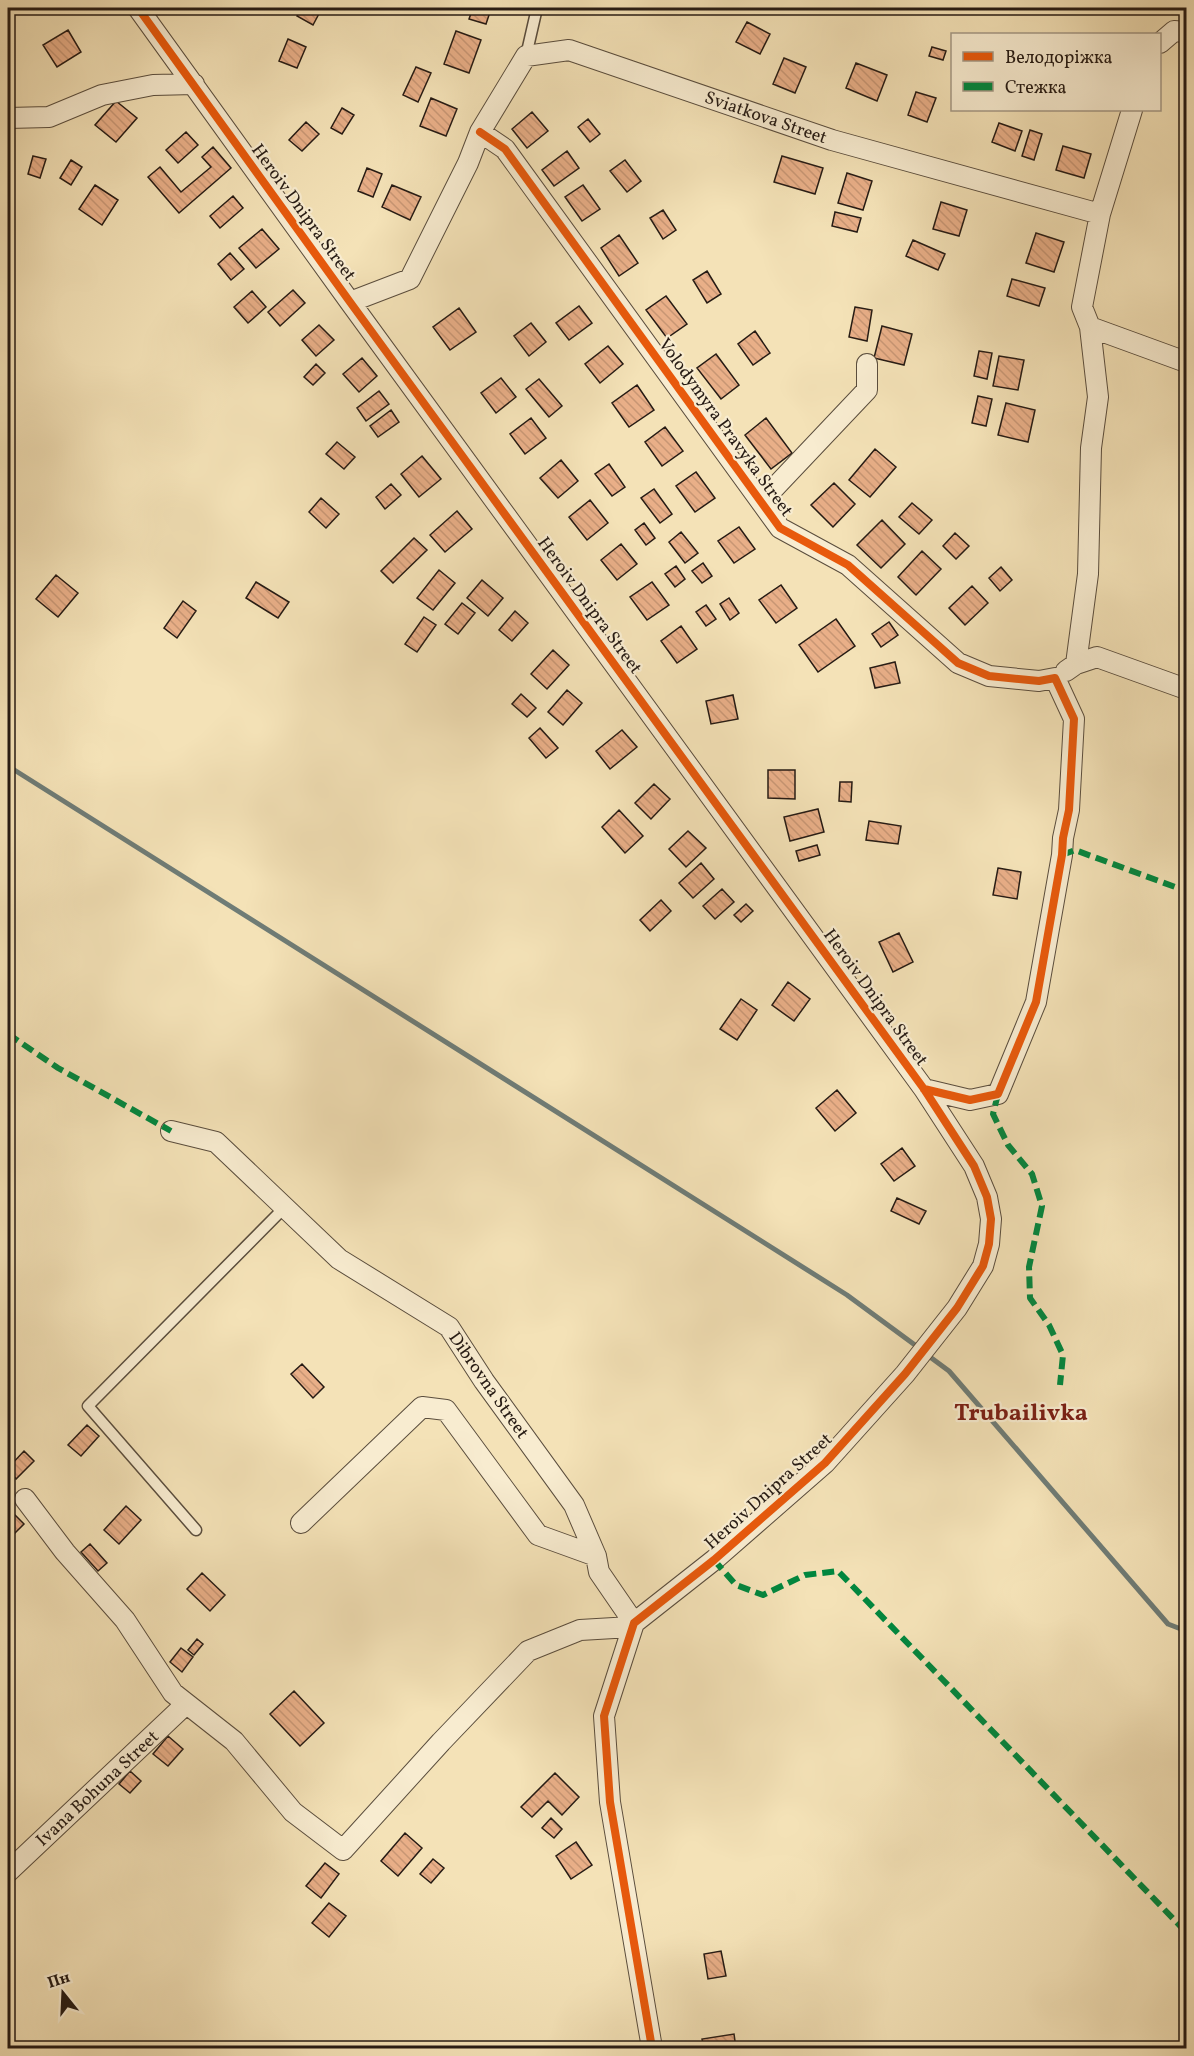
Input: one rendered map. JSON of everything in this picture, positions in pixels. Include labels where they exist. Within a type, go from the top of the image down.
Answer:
[{"type":"street","name":"Heroiv Dnipra Street","points":[[138,8],[924,1089],[975,1166],[987,1197],[991,1219],[989,1244],[983,1266],[957,1308],[904,1374],[825,1463],[714,1560],[632,1625]]},
{"type":"street","points":[[1161,42],[1174,32],[1186,33]]},
{"type":"street","name":"Sviatkova Street","points":[[526,57],[569,50],[831,140],[1100,214]]},
{"type":"street","points":[[350,302],[410,279],[468,163],[480,132],[526,57]]},
{"type":"street","points":[[8,118],[49,117],[102,95],[153,85],[194,84]]},
{"type":"street","points":[[1076,664],[1089,574],[1091,448],[1098,397],[1090,327],[1082,307],[1100,214],[1132,111]]},
{"type":"street","name":"Volodymyra Pravyka Street","points":[[480,132],[505,149],[780,528],[848,565],[958,663],[989,676],[1047,680]]},
{"type":"street","points":[[1090,327],[1186,362]]},
{"type":"street","name":"Volodymyra Pravyka Street","points":[[761,502],[867,390],[867,364]]},
{"type":"street","points":[[924,1089],[970,1100],[998,1094],[1036,1002],[1069,810],[1074,719],[1047,680],[1076,664],[1097,657],[1186,689]]},
{"type":"street","name":"Dibrovna Street","points":[[171,1131],[216,1142],[339,1259],[449,1327],[484,1381],[574,1505],[596,1556],[599,1572],[632,1625]]},
{"type":"street","points":[[301,1523],[422,1407],[446,1410],[538,1535],[596,1556]]},
{"type":"street","points":[[25,1499],[65,1552],[125,1620],[173,1693],[234,1741],[293,1812],[343,1850],[528,1651],[580,1630],[632,1625],[604,1716],[610,1802],[652,2049]]},
{"type":"street","name":"Ivana Bohuna Street","points":[[8,1872],[186,1704]]},
{"type":"lane","points":[[526,57],[537,8]]},
{"type":"lane","points":[[196,1530],[88,1406],[284,1208]]},
{"type":"building","points":[[302,8],[322,8],[313,25],[297,16]]},
{"type":"building","points":[[473,8],[491,9],[486,24],[469,19]]},
{"type":"building","points":[[747,22],[770,34],[760,54],[736,42]]},
{"type":"building","points":[[68,30],[81,52],[57,67],[43,45]]},
{"type":"building","points":[[456,31],[481,40],[469,73],[444,64]]},
{"type":"building","points":[[288,39],[306,47],[297,68],[279,61]]},
{"type":"building","points":[[932,47],[946,51],[943,60],[929,56]]},
{"type":"building","points":[[784,58],[806,67],[795,93],[773,84]]},
{"type":"building","points":[[856,63],[887,75],[877,101],[846,88]]},
{"type":"building","points":[[416,67],[431,73],[418,102],[403,95]]},
{"type":"building","points":[[916,92],[936,98],[927,122],[908,115]]},
{"type":"building","points":[[431,98],[457,109],[446,136],[420,126]]},
{"type":"building","points":[[116,101],[137,118],[116,142],[95,125]]},
{"type":"building","points":[[342,108],[354,115],[342,134],[331,128]]},
{"type":"building","points":[[532,112],[548,131],[527,148],[512,129]]},
{"type":"building","points":[[588,119],[600,134],[590,142],[578,127]]},
{"type":"building","points":[[306,122],[319,134],[302,151],[289,140]]},
{"type":"building","points":[[999,123],[1022,131],[1015,151],[992,142]]},
{"type":"building","points":[[1030,130],[1042,134],[1034,160],[1022,156]]},
{"type":"building","points":[[186,132],[198,145],[178,163],[166,150]]},
{"type":"building","points":[[1063,146],[1091,154],[1084,178],[1056,170]]},
{"type":"building","points":[[213,147],[231,168],[179,213],[148,177],[160,167],[181,192],[211,167],[202,157]]},
{"type":"building","points":[[567,151],[579,168],[554,186],[542,170]]},
{"type":"building","points":[[33,156],[46,159],[40,178],[28,174]]},
{"type":"building","points":[[782,156],[823,168],[815,194],[774,182]]},
{"type":"building","points":[[71,160],[82,167],[71,185],[60,178]]},
{"type":"building","points":[[625,160],[641,181],[627,192],[610,171]]},
{"type":"building","points":[[367,168],[382,174],[373,197],[358,191]]},
{"type":"building","points":[[847,173],[872,181],[863,210],[838,203]]},
{"type":"building","points":[[95,185],[118,200],[102,225],[79,209]]},
{"type":"building","points":[[392,185],[421,197],[410,220],[382,207]]},
{"type":"building","points":[[583,185],[600,209],[582,221],[565,197]]},
{"type":"building","points":[[233,196],[243,208],[220,228],[210,216]]},
{"type":"building","points":[[941,202],[967,210],[959,236],[933,229]]},
{"type":"building","points":[[663,210],[676,230],[663,239],[650,218]]},
{"type":"building","points":[[835,212],[861,218],[857,232],[832,226]]},
{"type":"building","points":[[262,229],[279,249],[256,268],[239,248]]},
{"type":"building","points":[[1036,233],[1064,242],[1054,272],[1026,263]]},
{"type":"building","points":[[619,235],[638,263],[619,276],[601,248]]},
{"type":"building","points":[[913,240],[945,254],[938,270],[906,256]]},
{"type":"building","points":[[230,253],[244,269],[231,280],[218,264]]},
{"type":"building","points":[[707,271],[721,294],[707,303],[693,280]]},
{"type":"building","points":[[1012,279],[1045,288],[1039,306],[1007,296]]},
{"type":"building","points":[[293,290],[305,303],[280,326],[268,312]]},
{"type":"building","points":[[252,291],[266,307],[248,323],[234,307]]},
{"type":"building","points":[[666,296],[687,324],[667,338],[646,310]]},
{"type":"building","points":[[579,306],[592,323],[569,340],[556,323]]},
{"type":"building","points":[[855,307],[872,310],[867,341],[849,337]]},
{"type":"building","points":[[459,308],[476,332],[450,350],[433,327]]},
{"type":"building","points":[[531,323],[546,342],[529,356],[514,336]]},
{"type":"building","points":[[319,325],[334,340],[316,356],[302,340]]},
{"type":"building","points":[[882,326],[912,334],[904,365],[874,358]]},
{"type":"building","points":[[755,331],[770,353],[753,365],[738,344]]},
{"type":"building","points":[[608,346],[623,364],[600,383],[585,364]]},
{"type":"building","points":[[979,351],[992,353],[987,379],[974,376]]},
{"type":"building","points":[[716,354],[739,385],[721,399],[697,368]]},
{"type":"building","points":[[999,356],[1024,360],[1018,390],[993,386]]},
{"type":"building","points":[[362,358],[377,376],[359,392],[343,374]]},
{"type":"building","points":[[316,364],[325,373],[313,385],[304,377]]},
{"type":"building","points":[[501,378],[516,397],[496,413],[481,393]]},
{"type":"building","points":[[539,379],[562,406],[549,417],[526,389]]},
{"type":"building","points":[[637,385],[654,410],[629,427],[612,403]]},
{"type":"building","points":[[379,391],[389,404],[366,421],[357,408]]},
{"type":"building","points":[[978,396],[992,399],[986,426],[972,423]]},
{"type":"building","points":[[1006,403],[1035,410],[1028,442],[998,435]]},
{"type":"building","points":[[391,410],[399,422],[378,437],[370,426]]},
{"type":"building","points":[[531,418],[546,438],[525,454],[510,434]]},
{"type":"building","points":[[766,418],[792,453],[771,469],[745,435]]},
{"type":"building","points":[[665,427],[683,451],[662,466],[645,442]]},
{"type":"building","points":[[337,442],[355,457],[344,469],[326,454]]},
{"type":"building","points":[[875,449],[896,467],[870,497],[849,480]]},
{"type":"building","points":[[422,456],[441,479],[419,497],[401,474]]},
{"type":"building","points":[[561,460],[578,481],[558,498],[540,478]]},
{"type":"building","points":[[609,464],[625,487],[612,496],[595,474]]},
{"type":"building","points":[[696,472],[715,498],[695,512],[676,486]]},
{"type":"building","points":[[834,483],[855,504],[833,527],[811,505]]},
{"type":"building","points":[[391,484],[401,495],[385,509],[376,497]]},
{"type":"building","points":[[654,489],[672,514],[660,523],[641,498]]},
{"type":"building","points":[[321,498],[339,514],[326,528],[309,512]]},
{"type":"building","points":[[590,500],[608,523],[587,540],[569,517]]},
{"type":"building","points":[[912,503],[932,520],[919,534],[899,517]]},
{"type":"building","points":[[457,511],[472,529],[445,552],[430,535]]},
{"type":"building","points":[[882,520],[905,544],[881,568],[857,545]]},
{"type":"building","points":[[644,523],[655,538],[646,545],[635,530]]},
{"type":"building","points":[[739,527],[755,549],[734,563],[718,541]]},
{"type":"building","points":[[681,532],[698,553],[685,563],[669,542]]},
{"type":"building","points":[[955,533],[969,546],[956,559],[943,546]]},
{"type":"building","points":[[414,538],[427,550],[393,583],[381,571]]},
{"type":"building","points":[[621,544],[637,564],[617,580],[601,560]]},
{"type":"building","points":[[922,551],[941,569],[916,595],[898,577]]},
{"type":"building","points":[[703,563],[712,576],[702,583],[692,571]]},
{"type":"building","points":[[676,566],[685,579],[675,587],[665,574]]},
{"type":"building","points":[[1001,567],[1012,580],[1000,591],[989,578]]},
{"type":"building","points":[[439,570],[455,583],[433,610],[417,598]]},
{"type":"building","points":[[56,575],[78,593],[58,617],[36,599]]},
{"type":"building","points":[[482,580],[503,598],[488,616],[467,598]]},
{"type":"building","points":[[256,582],[289,602],[278,618],[246,598]]},
{"type":"building","points":[[652,582],[669,605],[647,620],[630,597]]},
{"type":"building","points":[[781,585],[797,608],[776,623],[759,600]]},
{"type":"building","points":[[972,586],[988,603],[965,625],[949,608]]},
{"type":"building","points":[[729,598],[739,613],[730,620],[720,604]]},
{"type":"building","points":[[183,601],[196,611],[177,638],[164,628]]},
{"type":"building","points":[[462,603],[475,613],[458,634],[445,624]]},
{"type":"building","points":[[706,605],[716,619],[706,626],[696,612]]},
{"type":"building","points":[[515,611],[528,623],[512,641],[499,630]]},
{"type":"building","points":[[424,617],[436,625],[417,652],[405,644]]},
{"type":"building","points":[[836,619],[855,646],[818,672],[799,645]]},
{"type":"building","points":[[889,622],[898,635],[881,647],[872,634]]},
{"type":"building","points":[[681,626],[697,649],[677,663],[661,641]]},
{"type":"building","points":[[553,650],[569,665],[547,689],[531,674]]},
{"type":"building","points":[[895,662],[900,683],[875,688],[870,668]]},
{"type":"building","points":[[567,690],[582,703],[563,725],[548,712]]},
{"type":"building","points":[[521,694],[536,708],[527,717],[512,704]]},
{"type":"building","points":[[733,695],[738,719],[711,724],[706,701]]},
{"type":"building","points":[[540,728],[558,748],[546,758],[529,738]]},
{"type":"building","points":[[622,730],[637,747],[610,769],[596,751]]},
{"type":"building","points":[[768,770],[795,770],[795,799],[768,798]]},
{"type":"building","points":[[840,782],[852,782],[851,802],[839,801]]},
{"type":"building","points":[[654,784],[670,799],[651,819],[635,803]]},
{"type":"building","points":[[818,809],[824,832],[790,841],[784,817]]},
{"type":"building","points":[[619,810],[643,836],[625,853],[602,827]]},
{"type":"building","points":[[869,821],[901,826],[898,844],[866,840]]},
{"type":"building","points":[[688,831],[706,848],[686,867],[669,849]]},
{"type":"building","points":[[817,845],[820,855],[799,861],[796,851]]},
{"type":"building","points":[[701,863],[714,879],[693,898],[679,883]]},
{"type":"building","points":[[998,868],[1021,872],[1017,899],[993,895]]},
{"type":"building","points":[[722,889],[734,902],[715,919],[703,906]]},
{"type":"building","points":[[661,900],[671,911],[650,931],[640,920]]},
{"type":"building","points":[[746,904],[753,911],[741,922],[734,915]]},
{"type":"building","points":[[899,933],[913,962],[893,972],[879,942]]},
{"type":"building","points":[[788,982],[810,999],[794,1021],[772,1005]]},
{"type":"building","points":[[741,999],[757,1010],[737,1040],[720,1029]]},
{"type":"building","points":[[837,1090],[856,1113],[835,1131],[816,1108]]},
{"type":"building","points":[[902,1148],[915,1166],[894,1181],[881,1164]]},
{"type":"building","points":[[897,1198],[926,1211],[919,1224],[891,1211]]},
{"type":"building","points":[[302,1364],[324,1387],[313,1398],[291,1374]]},
{"type":"building","points":[[87,1425],[99,1436],[81,1456],[68,1445]]},
{"type":"building","points":[[24,1451],[34,1461],[16,1479],[8,1468]]},
{"type":"building","points":[[126,1506],[141,1520],[119,1544],[104,1530]]},
{"type":"building","points":[[8,1508],[24,1524],[12,1536],[8,1532]]},
{"type":"building","points":[[90,1544],[107,1563],[98,1571],[81,1552]]},
{"type":"building","points":[[202,1573],[225,1595],[210,1611],[187,1589]]},
{"type":"building","points":[[197,1639],[203,1644],[194,1655],[188,1650]]},
{"type":"building","points":[[181,1648],[193,1657],[182,1672],[170,1662]]},
{"type":"building","points":[[294,1691],[324,1723],[300,1746],[270,1714]]},
{"type":"building","points":[[168,1736],[183,1749],[168,1766],[153,1754]]},
{"type":"building","points":[[130,1771],[141,1781],[130,1793],[119,1784]]},
{"type":"building","points":[[555,1773],[579,1797],[562,1815],[548,1801],[532,1817],[521,1807]]},
{"type":"building","points":[[551,1818],[562,1829],[554,1838],[542,1828]]},
{"type":"building","points":[[405,1833],[422,1848],[398,1876],[381,1861]]},
{"type":"building","points":[[576,1842],[592,1865],[571,1879],[556,1856]]},
{"type":"building","points":[[433,1859],[444,1868],[431,1883],[420,1874]]},
{"type":"building","points":[[325,1863],[339,1874],[321,1898],[306,1886]]},
{"type":"building","points":[[329,1903],[346,1916],[329,1937],[312,1923]]},
{"type":"building","points":[[721,1951],[726,1976],[708,1979],[704,1954]]},
{"type":"building","points":[[734,2034],[736,2048],[704,2048],[702,2039]]},
{"type":"waterway","points":[[8,766],[847,1295],[919,1348]]},
{"type":"waterway","points":[[926,1354],[949,1371],[1168,1624],[1186,1631]]},
{"type":"marked path","points":[[1062,855],[1075,850],[1186,891]]},
{"type":"marked path","points":[[8,1034],[58,1068],[171,1131]]},
{"type":"marked path","points":[[998,1094],[993,1114],[1008,1145],[1032,1174],[1042,1206],[1029,1267],[1030,1298],[1049,1325],[1063,1355],[1060,1385]]},
{"type":"marked path","points":[[714,1560],[736,1585],[763,1595],[805,1575],[838,1571],[1186,1932]]},
{"type":"cycle path","points":[[138,8],[924,1089],[974,1166],[987,1197],[991,1219],[989,1244],[983,1266],[957,1308],[905,1374],[825,1463],[714,1560],[634,1623],[604,1716],[610,1802],[652,2048]]},
{"type":"cycle path","points":[[480,132],[505,149],[780,528],[848,565],[958,663],[989,676],[1039,681],[1055,678],[1074,719],[1069,810],[1036,1002],[998,1094],[970,1100],[924,1089]]},
{"type":"district","name":"Trubailivka","points":[[1021,1412]]}]
